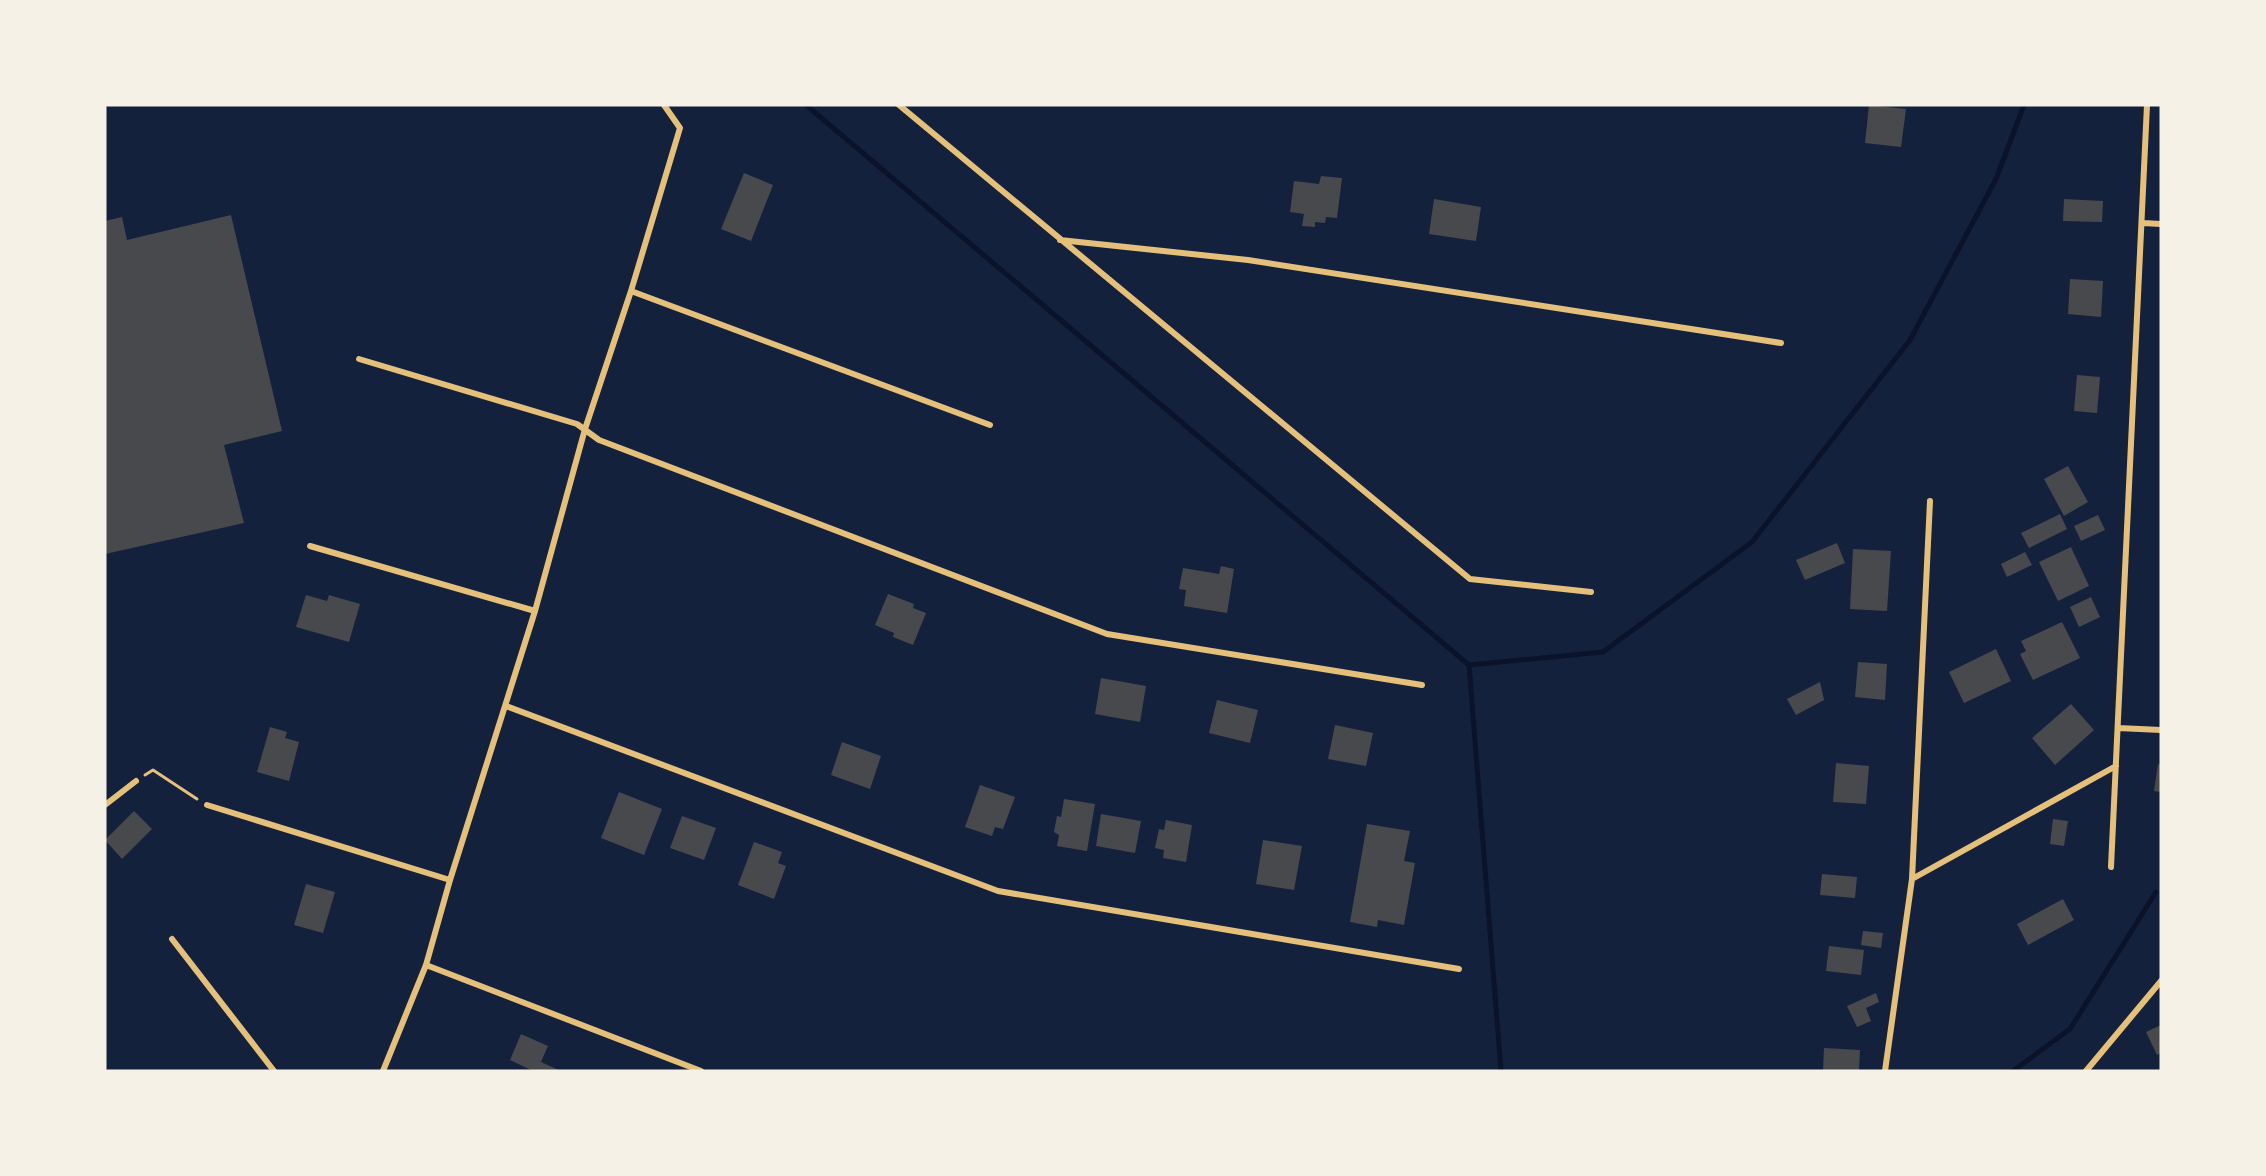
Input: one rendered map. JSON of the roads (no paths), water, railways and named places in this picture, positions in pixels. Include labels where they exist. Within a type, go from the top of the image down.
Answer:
[{"type":"street","points":[[383,1071],[426,964],[450,880],[535,611],[585,429],[631,291],[680,128],[664,105]]},
{"type":"street","points":[[899,105],[1470,579],[1591,592]]},
{"type":"street","points":[[2111,867],[2147,105]]},
{"type":"street","points":[[2143,223],[2161,224]]},
{"type":"street","points":[[1060,240],[1248,261],[1781,343]]},
{"type":"street","points":[[631,291],[990,425]]},
{"type":"street","points":[[359,359],[577,424],[599,440],[1107,634],[1422,686]]},
{"type":"street","points":[[1885,1071],[1912,879],[1930,501]]},
{"type":"street","points":[[310,546],[535,611]]},
{"type":"street","points":[[506,706],[998,891],[1459,969]]},
{"type":"street","points":[[2118,728],[2161,730]]},
{"type":"street","points":[[1912,879],[2116,766]]},
{"type":"street","points":[[105,805],[136,781]]},
{"type":"street","points":[[207,805],[450,880]]},
{"type":"street","points":[[172,939],[274,1071]]},
{"type":"street","points":[[426,964],[701,1071]]},
{"type":"street","points":[[2088,1070],[2161,981]]},
{"type":"waterway","points":[[806,105],[1469,665],[1501,1071]]},
{"type":"waterway","points":[[1469,665],[1603,652],[1752,542],[1910,340],[1996,179],[2024,105]]},
{"type":"waterway","points":[[2013,1071],[2070,1029],[2156,892]]}]
